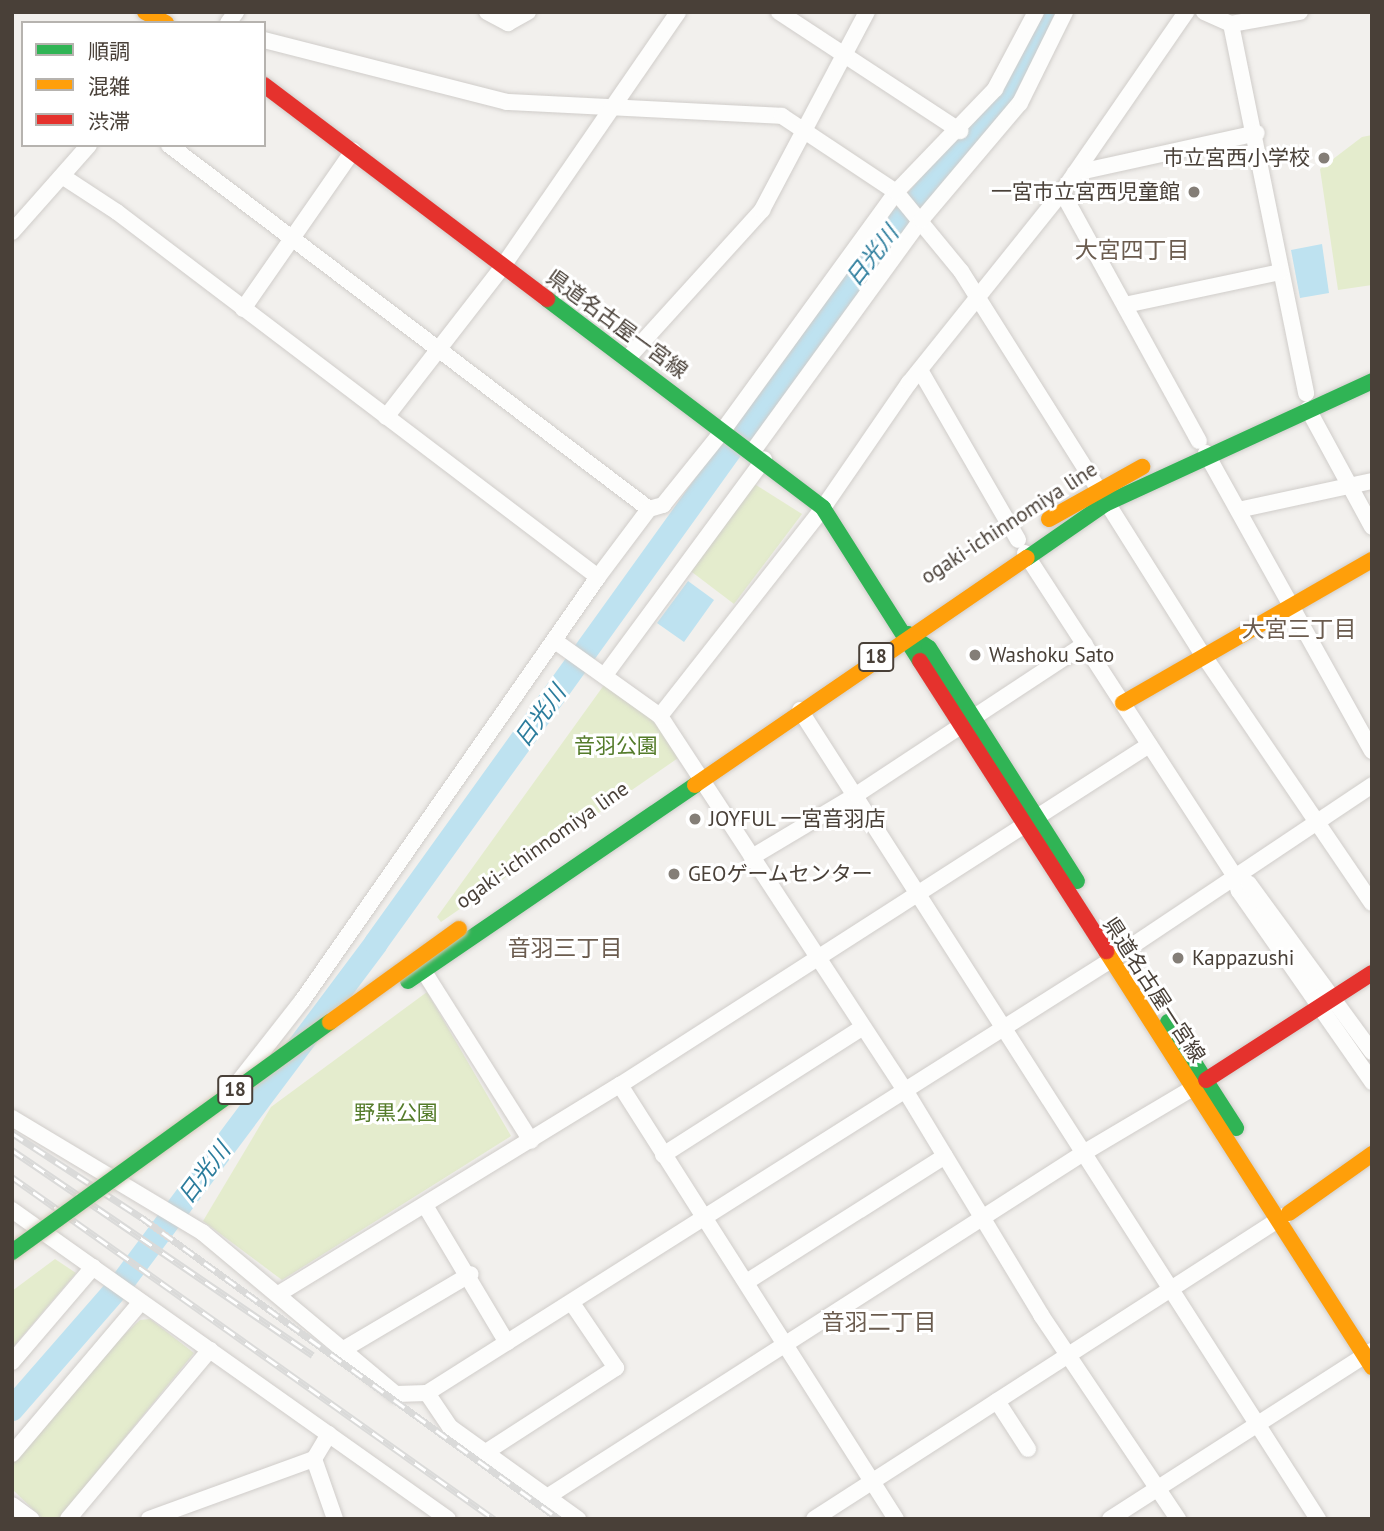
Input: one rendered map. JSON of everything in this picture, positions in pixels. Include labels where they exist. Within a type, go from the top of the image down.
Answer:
[{"type":"main road","points":[[145,12],[162,21]]},
{"type":"main road","name":"県道名古屋一宮線","points":[[266,86],[756,453],[823,508],[906,622],[929,648],[975,717],[1030,823]]},
{"type":"main road","name":"ogaki-ichinnomiya line","points":[[1307,401],[1372,363]]},
{"type":"main road","name":"ogaki-ichinnomiya line","points":[[12,1268],[697,770],[1017,547],[1095,489],[1202,447],[1307,401],[1372,381]]},
{"type":"main road","name":"ogaki-ichinnomiya line","points":[[1017,547],[1105,503],[1202,447]]},
{"type":"main road","points":[[1123,703],[1289,603],[1372,560]]},
{"type":"main road","name":"県道名古屋一宮線","points":[[906,622],[914,656],[960,727],[1030,823],[1117,956],[1370,1354]]},
{"type":"main road","name":"ogaki-ichinnomiya line","points":[[12,1252],[459,929],[697,770],[800,710],[906,622]]},
{"type":"main road","points":[[1199,1084],[1337,998],[1372,973]]},
{"type":"main road","points":[[1284,1217],[1372,1154]]},
{"type":"street","points":[[487,12],[508,23],[528,12]]},
{"type":"street","points":[[386,417],[503,266],[678,12]]},
{"type":"street","points":[[779,12],[960,131]]},
{"type":"street","points":[[628,358],[762,210],[804,126],[867,12]]},
{"type":"street","points":[[119,1184],[222,1107],[598,577],[649,509],[663,505],[725,430],[897,193],[960,131],[995,89],[1037,12]]},
{"type":"street","points":[[603,673],[918,217],[1020,103],[1065,12]]},
{"type":"street","points":[[660,716],[823,508],[920,370],[979,302],[1062,192],[1186,12]]},
{"type":"street","points":[[1204,12],[1231,24],[1300,12]]},
{"type":"street","points":[[1231,24],[1257,132],[1280,272],[1307,401],[1372,527]]},
{"type":"street","points":[[266,41],[508,102],[612,105],[782,116],[804,126],[897,193],[918,217],[979,302],[1095,489],[1202,653],[1372,903]]},
{"type":"street","points":[[1075,173],[1257,132]]},
{"type":"street","points":[[12,232],[87,147]]},
{"type":"street","points":[[172,147],[438,352],[649,509]]},
{"type":"street","points":[[243,309],[290,237],[354,151]]},
{"type":"street","points":[[62,176],[598,577]]},
{"type":"street","points":[[1062,192],[1372,751]]},
{"type":"street","points":[[1125,305],[1280,272]]},
{"type":"street","points":[[920,370],[1017,547],[1084,644],[1234,875],[1238,891],[1322,1007],[1372,1082]]},
{"type":"street","points":[[1238,510],[1372,481]]},
{"type":"street","points":[[555,641],[660,716],[905,1090],[981,1218],[1068,1355],[1178,1519]]},
{"type":"street","points":[[752,857],[856,795],[1084,644]]},
{"type":"street","points":[[800,710],[1002,1028],[1172,1286],[1318,1519]]},
{"type":"street","points":[[280,1293],[426,1207],[620,1085],[1149,745]]},
{"type":"street","points":[[12,1118],[202,1232],[280,1293],[396,1394],[427,1393],[1117,956],[1314,820],[1372,785]]},
{"type":"street","points":[[1234,875],[1249,884],[1337,998],[1372,1052]]},
{"type":"street","points":[[423,970],[531,1141]]},
{"type":"street","points":[[663,1156],[863,1027]]},
{"type":"street","points":[[547,1497],[1085,1152],[1199,1084]]},
{"type":"street","points":[[620,1085],[663,1156],[748,1281],[784,1344],[896,1519]]},
{"type":"street","points":[[748,1281],[945,1156]]},
{"type":"street","points":[[426,1207],[471,1274],[507,1343]]},
{"type":"street","points":[[814,1519],[1172,1286],[1284,1217]]},
{"type":"street","points":[[16,1218],[95,1269],[448,1519]]},
{"type":"street","points":[[12,1363],[95,1269]]},
{"type":"street","points":[[344,1349],[471,1274]]},
{"type":"street","points":[[12,1454],[140,1301]]},
{"type":"street","points":[[486,1452],[616,1368],[572,1303]]},
{"type":"street","points":[[68,1519],[210,1350]]},
{"type":"street","points":[[1110,1519],[1370,1354]]},
{"type":"street","points":[[427,1393],[450,1427],[578,1519]]},
{"type":"street","points":[[997,1401],[1028,1449]]},
{"type":"street","points":[[149,1519],[314,1459],[329,1434]]},
{"type":"street","points":[[314,1459],[335,1519]]},
{"type":"street","points":[[12,1505],[31,1519]]},
{"type":"green space","points":[[1372,135],[1372,285],[1338,290],[1320,169],[1362,137]]},
{"type":"green space","points":[[748,480],[802,514],[734,604],[684,566]]},
{"type":"green space","name":"音羽公園","points":[[604,685],[655,721],[681,756],[441,922],[437,917]]},
{"type":"green space","name":"野黒公園","points":[[427,992],[511,1136],[282,1280],[203,1221],[271,1107]]},
{"type":"green space","points":[[55,1259],[76,1273],[12,1348],[12,1291]]},
{"type":"green space","points":[[150,1319],[194,1353],[58,1519],[43,1519],[12,1489],[12,1464],[115,1343],[140,1320]]},
{"type":"water","points":[[1322,244],[1329,293],[1300,298],[1291,250]]},
{"type":"water","points":[[688,581],[714,600],[684,642],[657,623]]},
{"type":"waterway","name":"日光川","points":[[12,1409],[122,1283],[376,943],[869,257],[1018,82],[1051,12]]},
{"type":"railway","points":[[12,1133],[141,1217],[559,1519]]},
{"type":"railway","points":[[12,1150],[313,1355]]},
{"type":"railway","points":[[12,1177],[494,1519]]},
{"type":"traffic: fast","points":[[547,299],[823,508],[920,661]]},
{"type":"traffic: fast","points":[[1027,558],[1105,504],[1372,381]]},
{"type":"traffic: fast","points":[[908,634],[929,648],[1077,881]]},
{"type":"traffic: fast","points":[[408,981],[695,785]]},
{"type":"traffic: fast","points":[[12,1252],[330,1022]]},
{"type":"traffic: fast","points":[[1168,1022],[1236,1128]]},
{"type":"traffic: slow","points":[[145,12],[162,21]]},
{"type":"traffic: slow","points":[[1049,519],[1142,467]]},
{"type":"traffic: slow","points":[[695,785],[1027,558]]},
{"type":"traffic: slow","points":[[1123,703],[1372,560]]},
{"type":"traffic: slow","points":[[330,1022],[459,929]]},
{"type":"traffic: slow","points":[[1106,951],[1372,1367]]},
{"type":"traffic: slow","points":[[1289,1213],[1372,1154]]},
{"type":"traffic: jam","points":[[266,87],[547,299]]},
{"type":"traffic: jam","points":[[920,661],[1106,951]]},
{"type":"traffic: jam","points":[[1206,1080],[1372,973]]},
{"type":"place","name":"市立宮西小学校","points":[[1324,158]]},
{"type":"place","name":"一宮市立宮西児童館","points":[[1194,192]]},
{"type":"place","name":"Washoku Sato","points":[[975,655]]},
{"type":"place","name":"JOYFUL 一宮音羽店","points":[[695,819]]},
{"type":"place","name":"GEOゲームセンター","points":[[674,874]]},
{"type":"place","name":"Kappazushi","points":[[1178,958]]},
{"type":"district","name":"大宮四丁目","points":[[1132,250]]},
{"type":"district","name":"大宮三丁目","points":[[1299,629]]},
{"type":"district","name":"音羽三丁目","points":[[565,948]]},
{"type":"district","name":"音羽二丁目","points":[[879,1322]]}]
